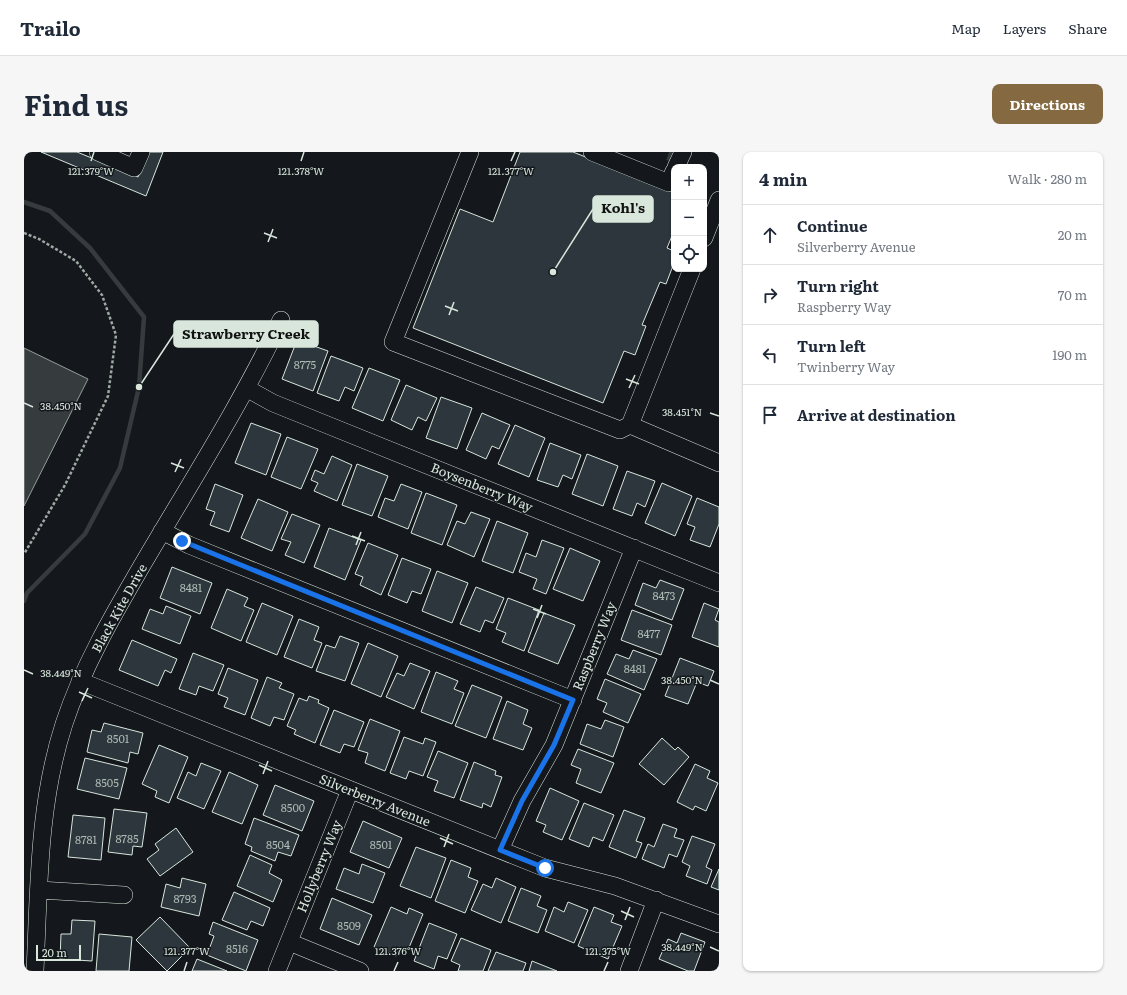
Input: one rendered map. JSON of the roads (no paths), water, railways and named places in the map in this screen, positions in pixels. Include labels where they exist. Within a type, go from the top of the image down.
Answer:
[{"type":"street","points":[[98,152],[134,168],[140,152]]},
{"type":"street","points":[[470,152],[393,342],[620,430],[630,425],[691,272]]},
{"type":"street","points":[[600,154],[671,166]]},
{"type":"street","points":[[705,236],[715,206]]},
{"type":"street","name":"Black Kite Drive","points":[[35,971],[43,824],[50,778],[64,725],[80,681],[104,631],[246,388],[281,320]]},
{"type":"street","name":"Boysenberry Way","points":[[246,388],[273,403],[719,583]]},
{"type":"street","points":[[630,425],[719,463]]},
{"type":"street","points":[[162,530],[189,545],[573,700]]},
{"type":"street","name":"Raspberry Way","points":[[500,850],[522,801],[554,745],[634,548]]},
{"type":"street","name":"Silverberry Avenue","points":[[80,681],[545,868],[615,886],[719,924]]},
{"type":"street","name":"Hollyberry Way","points":[[277,971],[350,790]]},
{"type":"street","points":[[39,890],[124,895]]},
{"type":"street","points":[[629,971],[656,900]]},
{"type":"street","points":[[289,942],[360,971]]},
{"type":"waterway","points":[[24,202],[50,211],[90,248],[144,317],[139,387],[120,468],[85,534],[27,593],[24,601]]},
{"type":"place","name":"Kohl's","points":[[553,272]]},
{"type":"place","name":"Strawberry Creek","points":[[139,387]]}]
